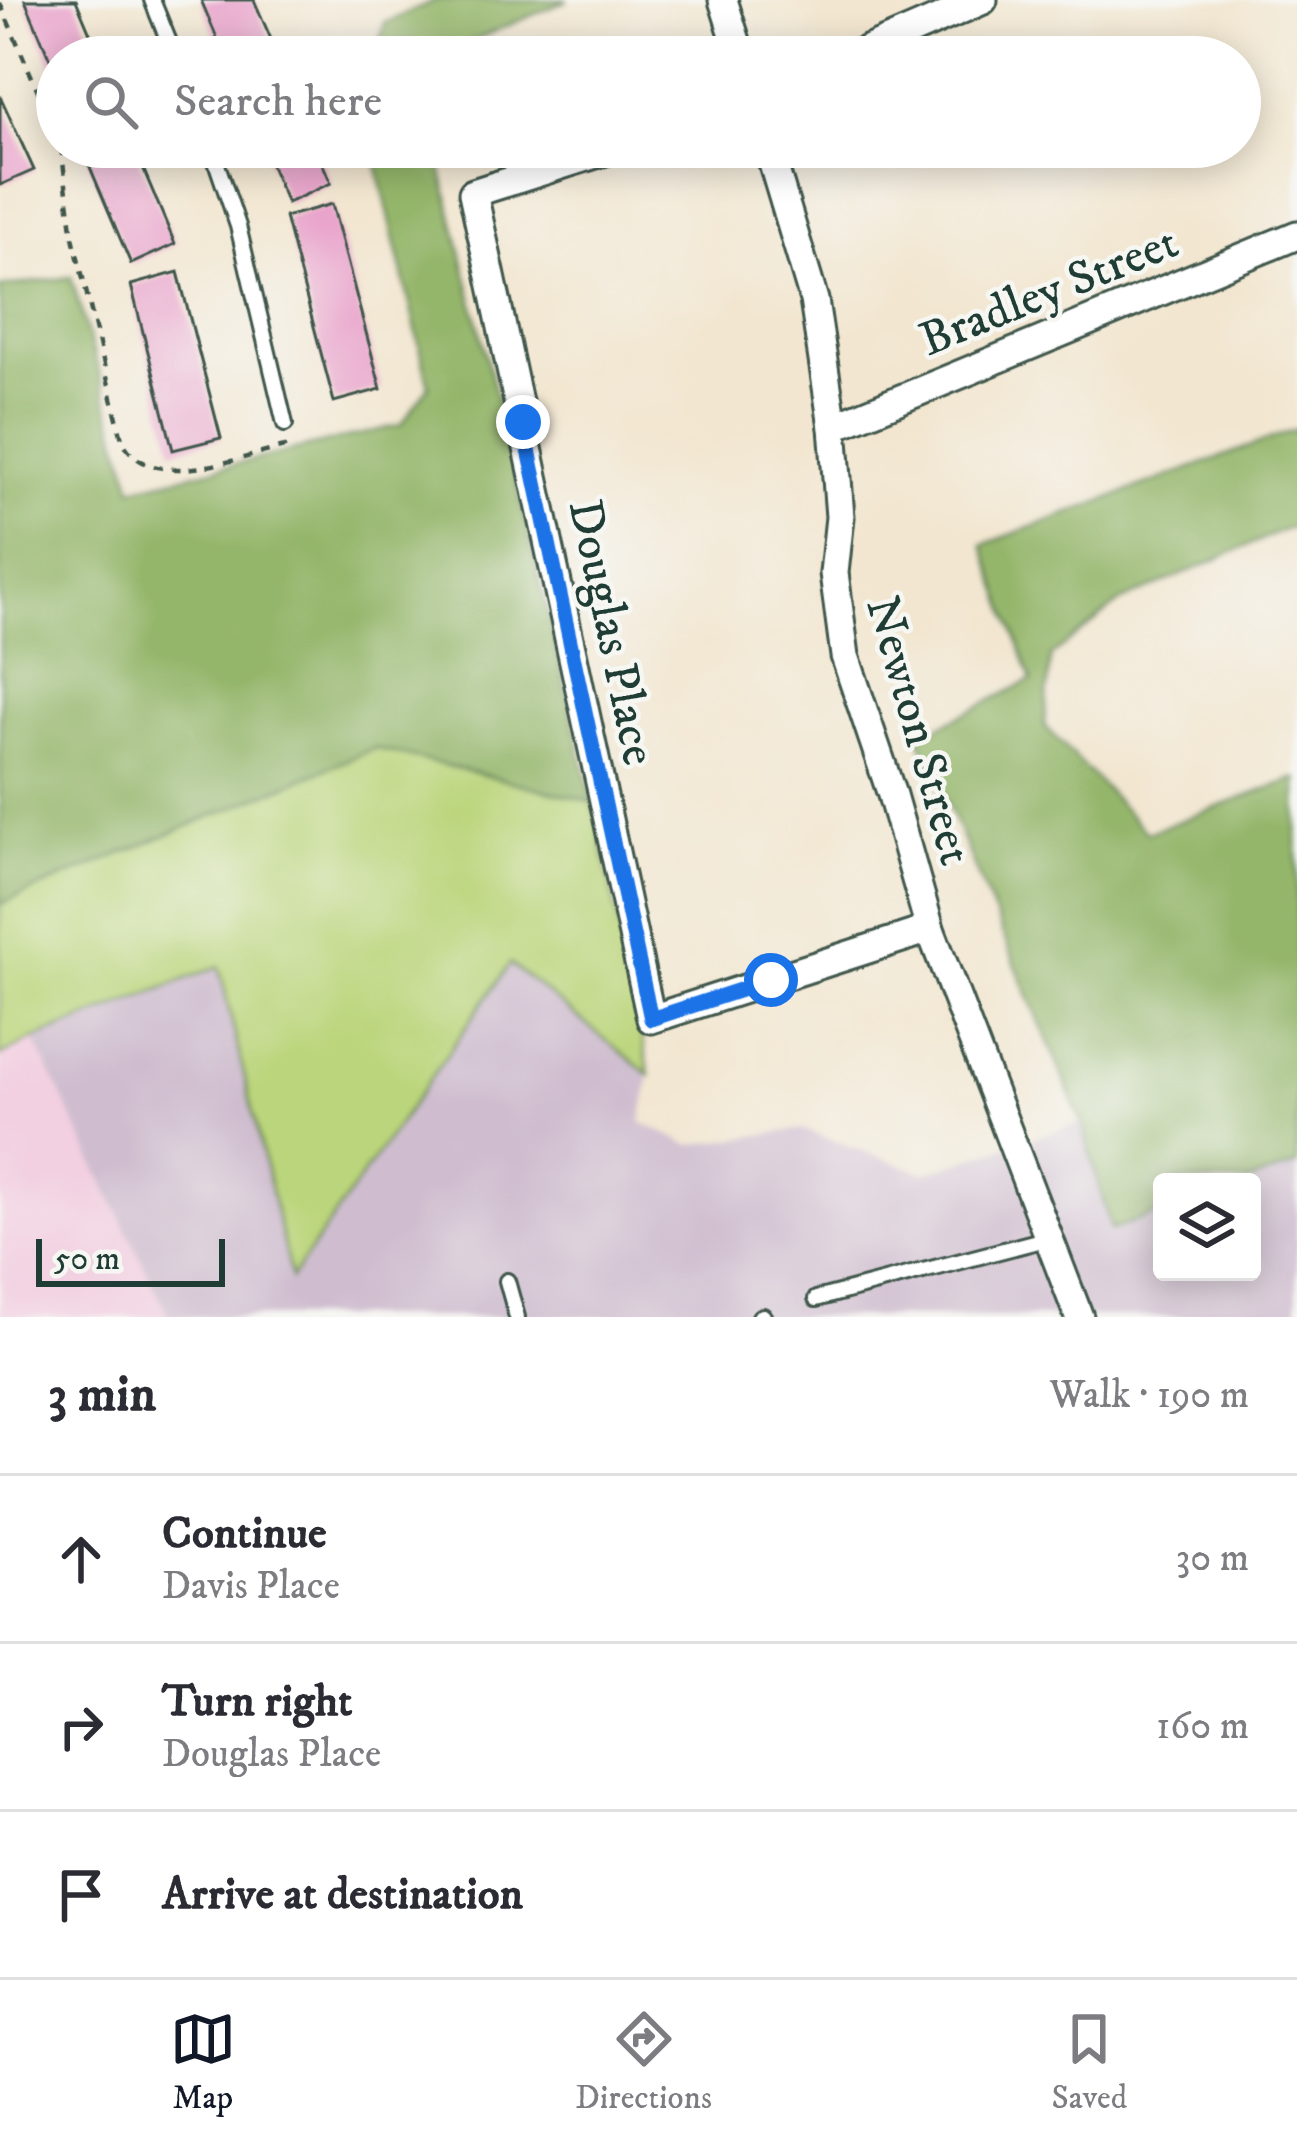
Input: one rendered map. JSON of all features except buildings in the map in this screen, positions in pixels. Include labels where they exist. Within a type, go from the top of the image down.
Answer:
[{"type":"street","points":[[723,0],[734,36]]},
{"type":"street","points":[[900,36],[983,0]]},
{"type":"street","name":"Douglas Place","points":[[552,168],[473,193],[651,1019],[930,929]]},
{"type":"street","name":"Newton Street","points":[[774,168],[814,300],[833,427],[840,517],[834,573],[841,633],[930,929],[1079,1317]]},
{"type":"street","name":"Bradley Street","points":[[833,427],[1297,235]]},
{"type":"lane","points":[[152,0],[167,36]]},
{"type":"lane","points":[[218,168],[238,226],[285,424]]},
{"type":"lane","points":[[816,1299],[1049,1238]]},
{"type":"lane","points":[[507,1281],[517,1317]]},
{"type":"path","points":[[0,3],[36,86]]},
{"type":"path","points":[[64,168],[73,237],[122,439],[131,456],[149,467],[176,470],[289,446],[285,424]]},
{"type":"shaded area","points":[[510,963],[650,1075],[641,1122],[690,1145],[802,1129],[925,1173],[1082,1122],[1111,1229],[1153,1215],[1153,1281],[1261,1281],[1261,1177],[1297,1165],[1297,1317],[169,1317],[34,1039],[219,966]]},
{"type":"shaded area","points":[[34,1039],[169,1317],[0,1317],[0,1056]]},
{"type":"green space","points":[[437,0],[568,0],[484,36],[381,36],[385,23]]},
{"type":"green space","points":[[378,168],[441,168],[593,802],[375,748],[0,904],[0,287],[71,277],[133,488],[401,425],[429,386]]},
{"type":"green space","points":[[1297,429],[1297,524],[1120,602],[1051,656],[1044,725],[1147,833],[1297,778],[1297,1165],[1261,1177],[1261,1173],[1153,1173],[1153,1215],[1111,1230],[1082,1122],[919,736],[1032,680],[983,545]]},
{"type":"green space","points":[[376,748],[593,802],[650,1075],[510,964],[291,1278],[219,966],[0,1056],[0,904]]},
{"type":"route","points":[[523,422],[651,1019],[771,980]]}]
